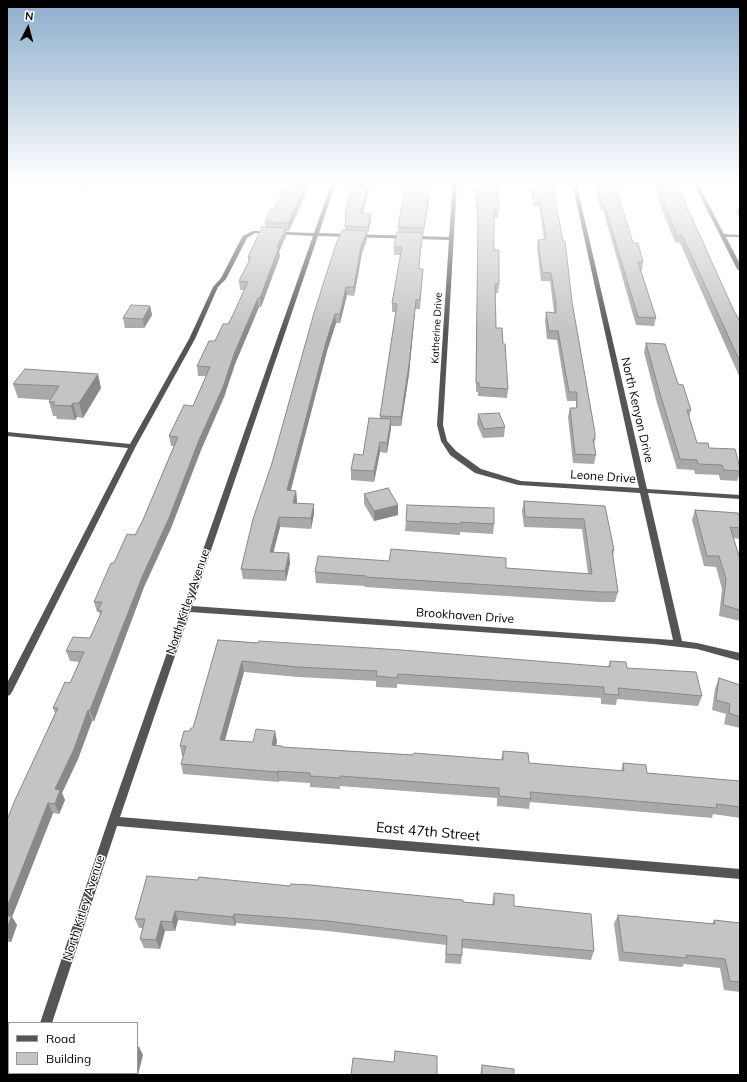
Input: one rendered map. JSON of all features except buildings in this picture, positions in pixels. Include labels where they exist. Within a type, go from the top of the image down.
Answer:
[{"type":"street","points":[[7,692],[132,446],[192,339],[216,287],[223,279],[245,237],[254,232]]},
{"type":"street","points":[[270,232],[451,239]]},
{"type":"street","name":"Katherine Drive","points":[[451,232],[440,429],[447,445],[453,453],[467,464]]},
{"type":"street","name":"North Kenyon Drive","points":[[585,232],[678,643]]},
{"type":"street","name":"North Kitley Avenue","points":[[46,1022],[113,821],[316,234]]},
{"type":"street","points":[[740,236],[723,235],[740,270]]},
{"type":"street","points":[[7,434],[132,446]]},
{"type":"street","name":"Leone Drive","points":[[467,464],[491,476],[521,484],[740,497]]},
{"type":"street","name":"Brookhaven Drive","points":[[186,609],[678,643],[707,648],[740,657]]},
{"type":"street","name":"East 47th Street","points":[[113,821],[740,874]]}]
